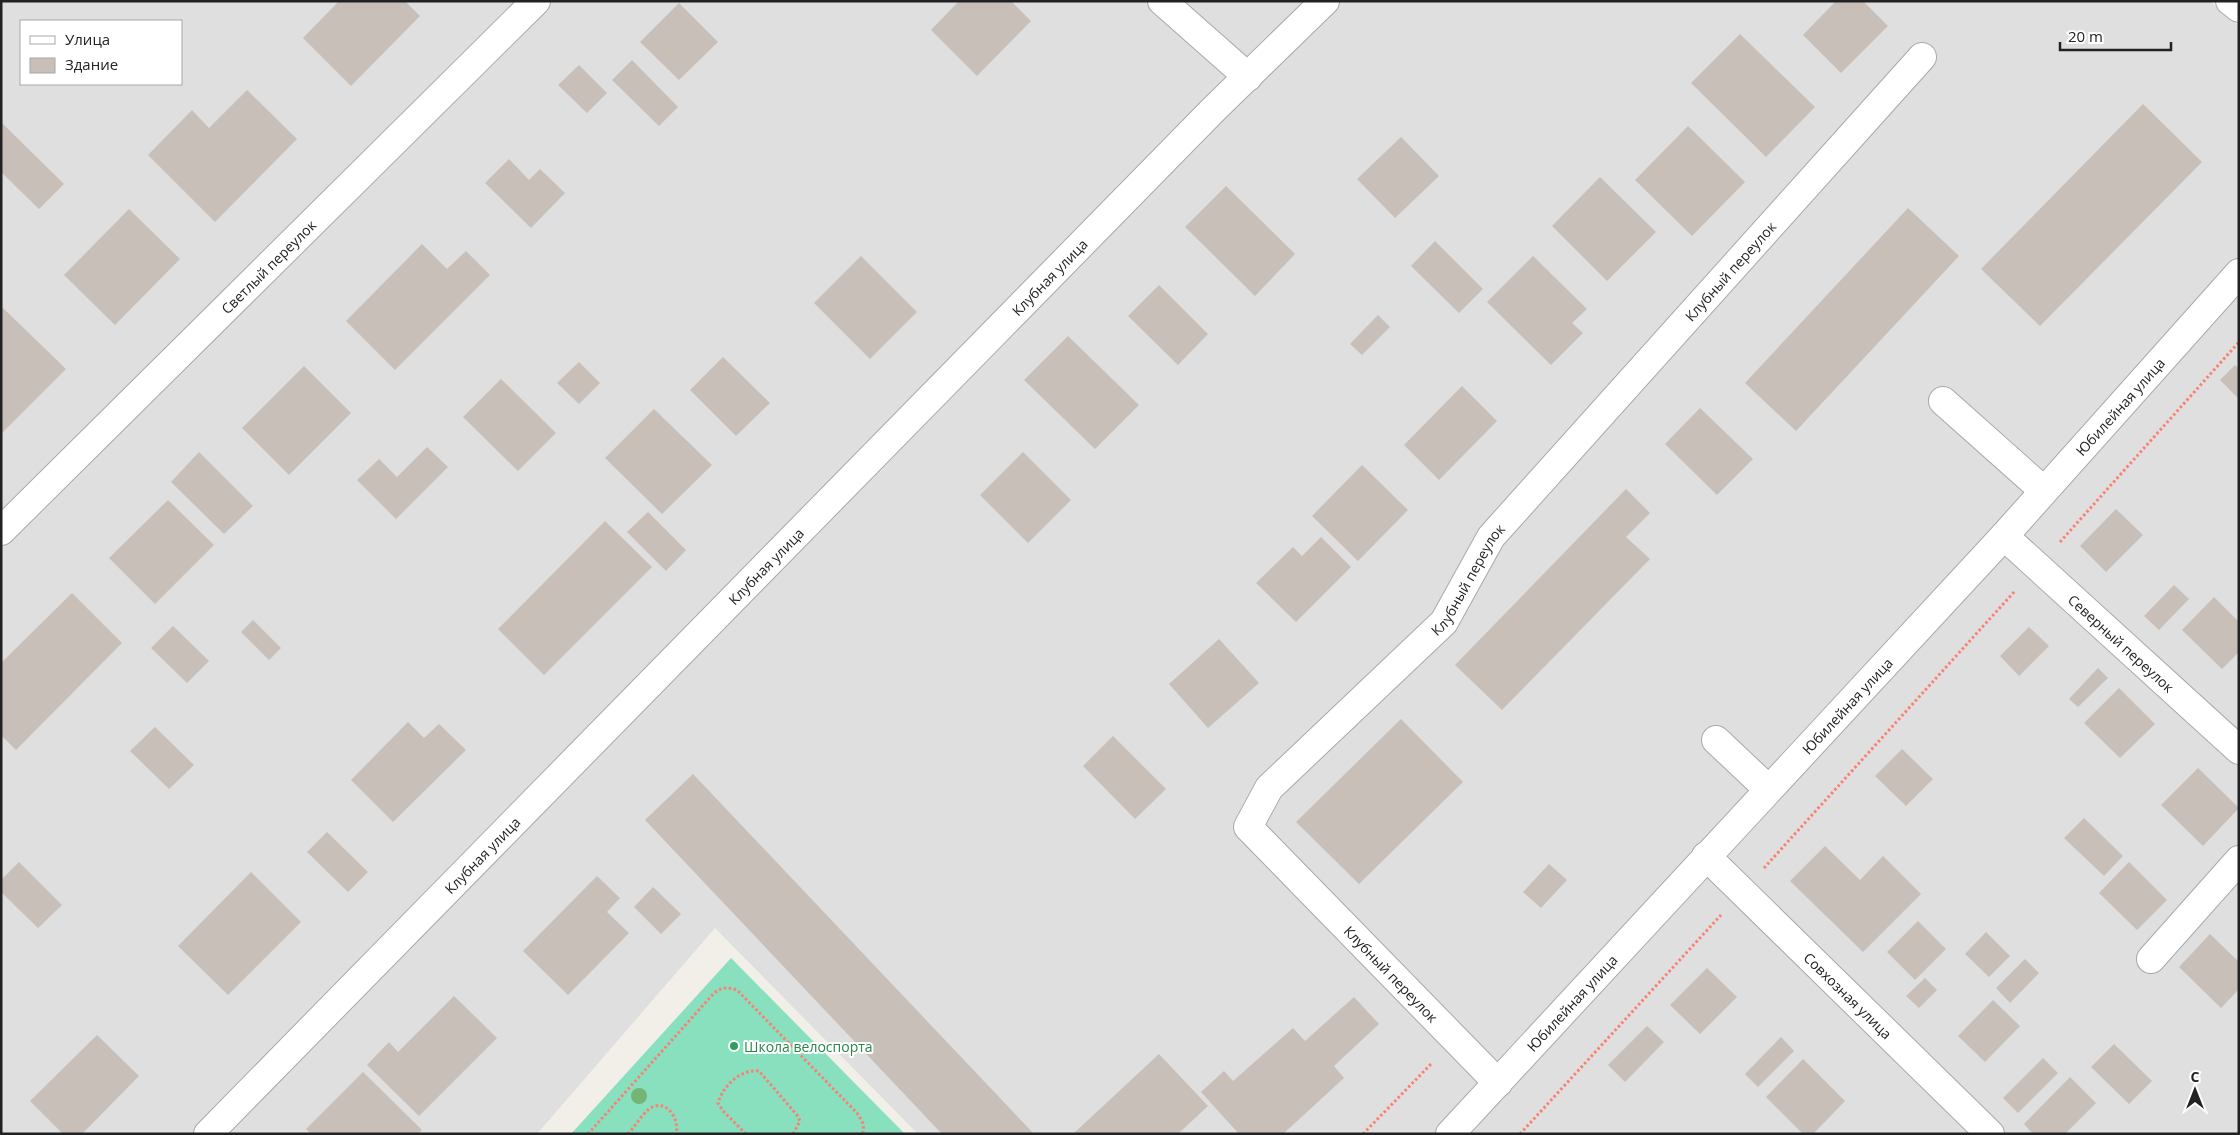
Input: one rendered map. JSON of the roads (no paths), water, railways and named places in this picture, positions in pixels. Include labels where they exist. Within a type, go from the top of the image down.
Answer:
[{"type":"street","name":"Светлый переулок","points":[[1,531],[536,1]]},
{"type":"street","points":[[1162,1],[1248,77]]},
{"type":"street","name":"Клубная улица","points":[[208,1134],[1325,1]]},
{"type":"street","points":[[2230,1],[2239,8]]},
{"type":"street","name":"Клубный переулок","points":[[1498,1083],[1248,827],[1269,788],[1444,622],[1491,537],[1922,57]]},
{"type":"street","name":"Юбилейная улица","points":[[1450,1134],[2004,536],[2239,273]]},
{"type":"street","points":[[1943,401],[2044,492]]},
{"type":"street","name":"Северный переулок","points":[[2004,536],[2239,750]]},
{"type":"street","points":[[1716,740],[1768,789]]},
{"type":"street","name":"Совхозная улица","points":[[1706,856],[1990,1134]]},
{"type":"street","points":[[2151,959],[2239,860]]},
{"type":"place","name":"Школа велоспорта","points":[[734,1046]]}]
